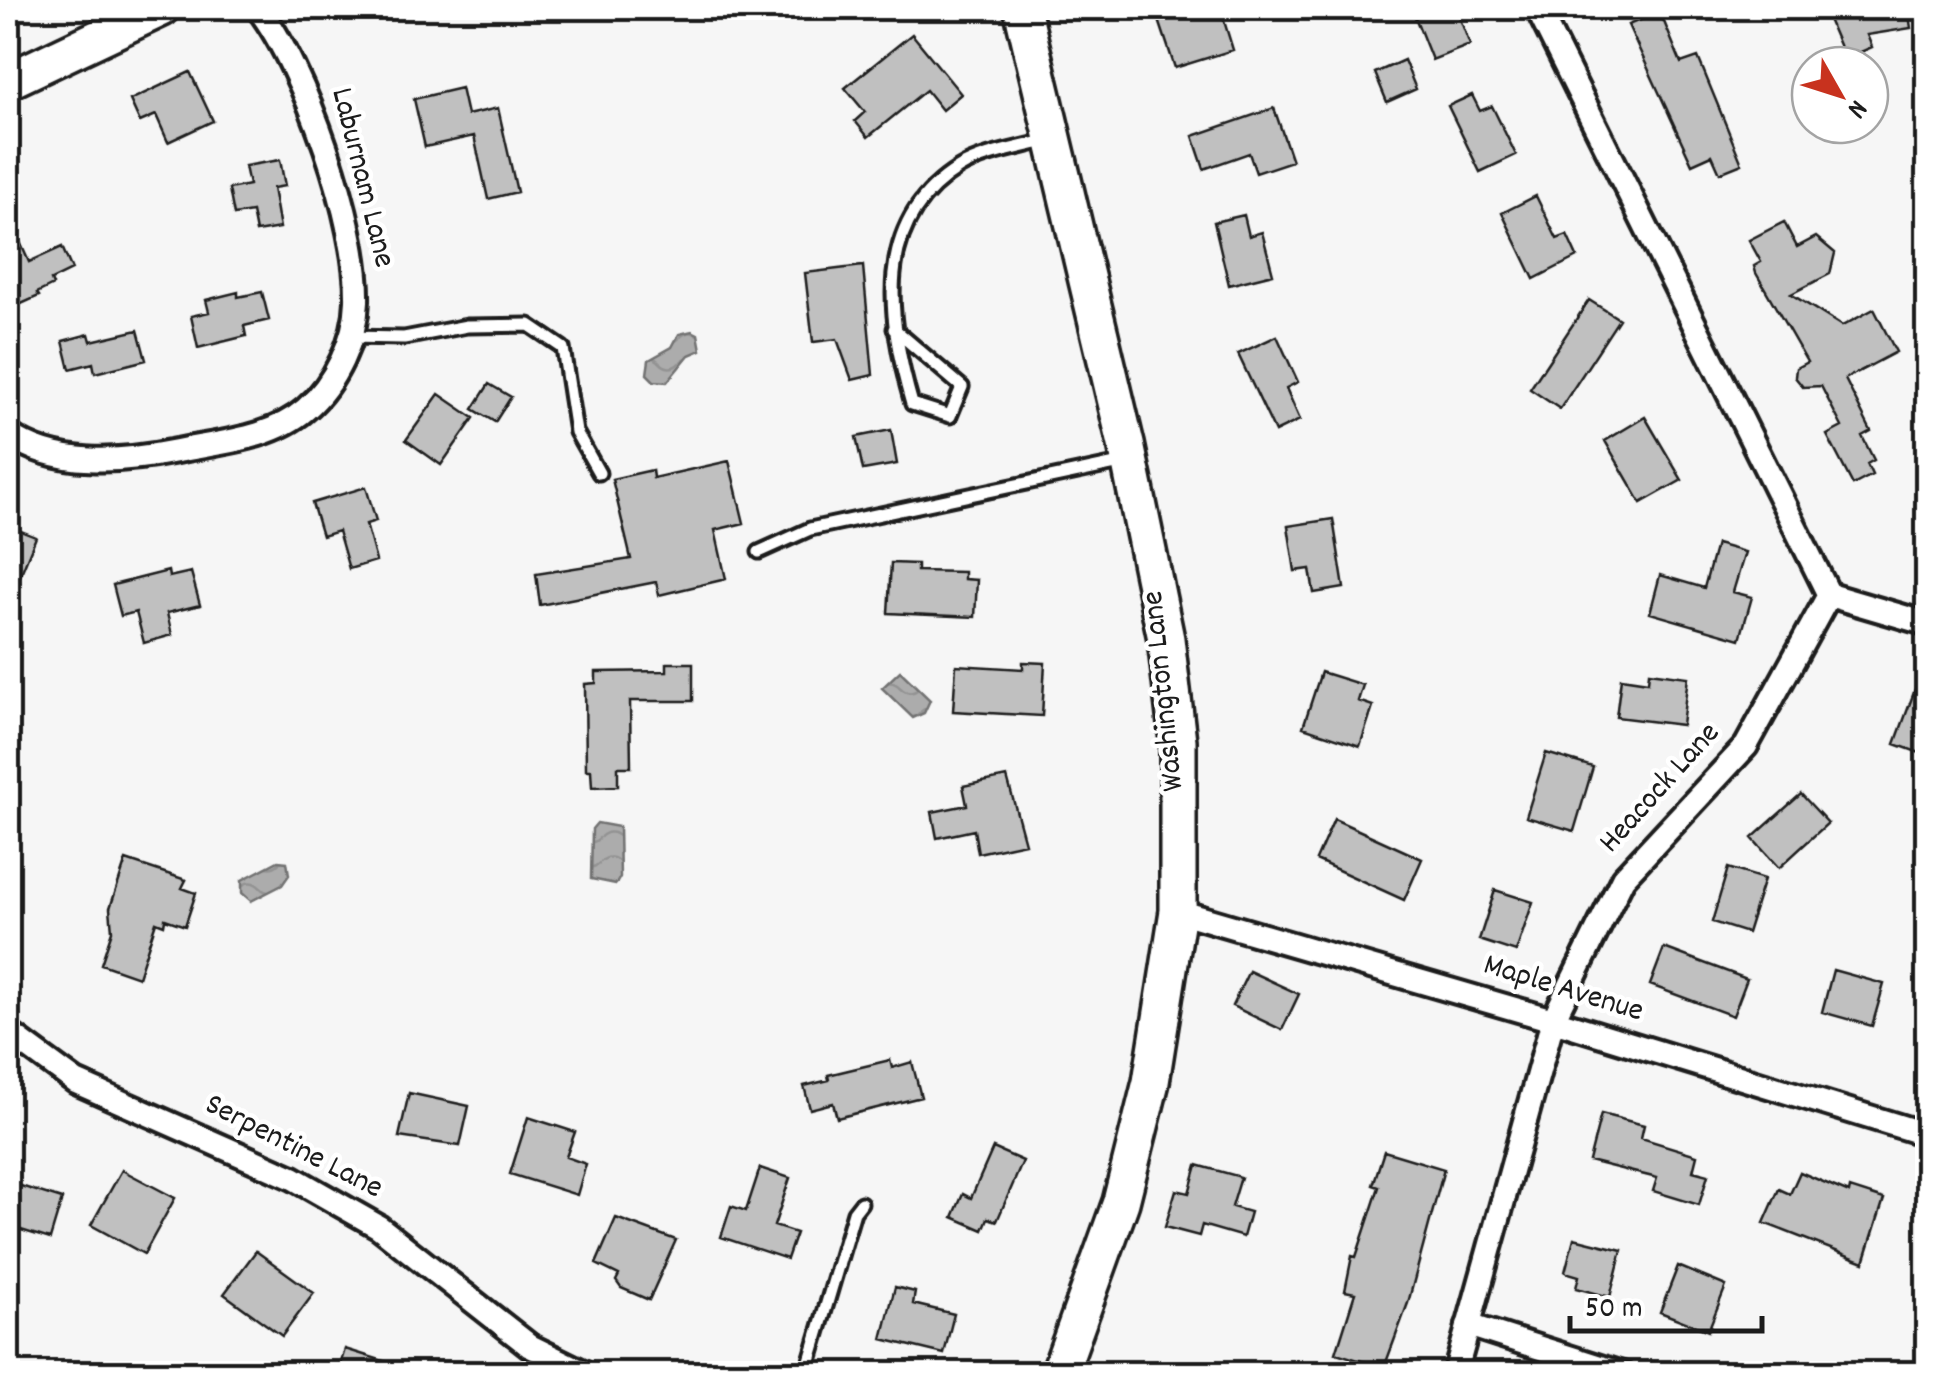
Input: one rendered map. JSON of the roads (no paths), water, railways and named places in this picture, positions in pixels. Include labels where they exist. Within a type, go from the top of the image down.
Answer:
[{"type":"main road","points":[[8,81],[162,8]]},
{"type":"main road","name":"Washington Lane","points":[[1022,8],[1129,461],[1166,639],[1178,741],[1178,912],[1150,1082],[1121,1202],[1059,1374]]},
{"type":"street","name":"Laburnam Lane","points":[[8,434],[23,445],[84,461],[151,456],[270,431],[307,409],[340,368],[357,305],[354,255],[304,84],[258,8]]},
{"type":"street","points":[[1537,8],[1829,595],[1928,624]]},
{"type":"street","name":"Heacock Lane","points":[[1455,1374],[1554,1020],[1623,878],[1746,746],[1829,595]]},
{"type":"street","name":"Maple Avenue","points":[[1178,912],[1554,1020],[1928,1135]]},
{"type":"street","name":"Serpentine Lane","points":[[8,1032],[76,1082],[293,1178],[379,1227],[530,1346],[587,1374]]},
{"type":"street","points":[[1468,1325],[1622,1374]]},
{"type":"lane","points":[[894,329],[962,386],[950,416],[912,404],[894,329],[889,302],[906,218],[960,167],[1052,139]]},
{"type":"lane","points":[[348,337],[404,338],[467,326],[528,325],[563,348],[576,432],[598,473]]},
{"type":"lane","points":[[759,552],[810,530],[1129,461]]},
{"type":"lane","points":[[806,1374],[854,1212],[862,1203]]},
{"type":"water","points":[[679,334],[698,334],[701,350],[689,355],[667,382],[654,381],[647,374],[649,360],[672,347]]},
{"type":"water","points":[[900,671],[930,700],[924,713],[913,718],[882,688]]},
{"type":"water","points":[[597,823],[619,827],[620,877],[616,884],[591,879],[592,829]]},
{"type":"water","points":[[278,861],[287,862],[289,875],[282,885],[251,901],[242,893],[242,880]]}]
